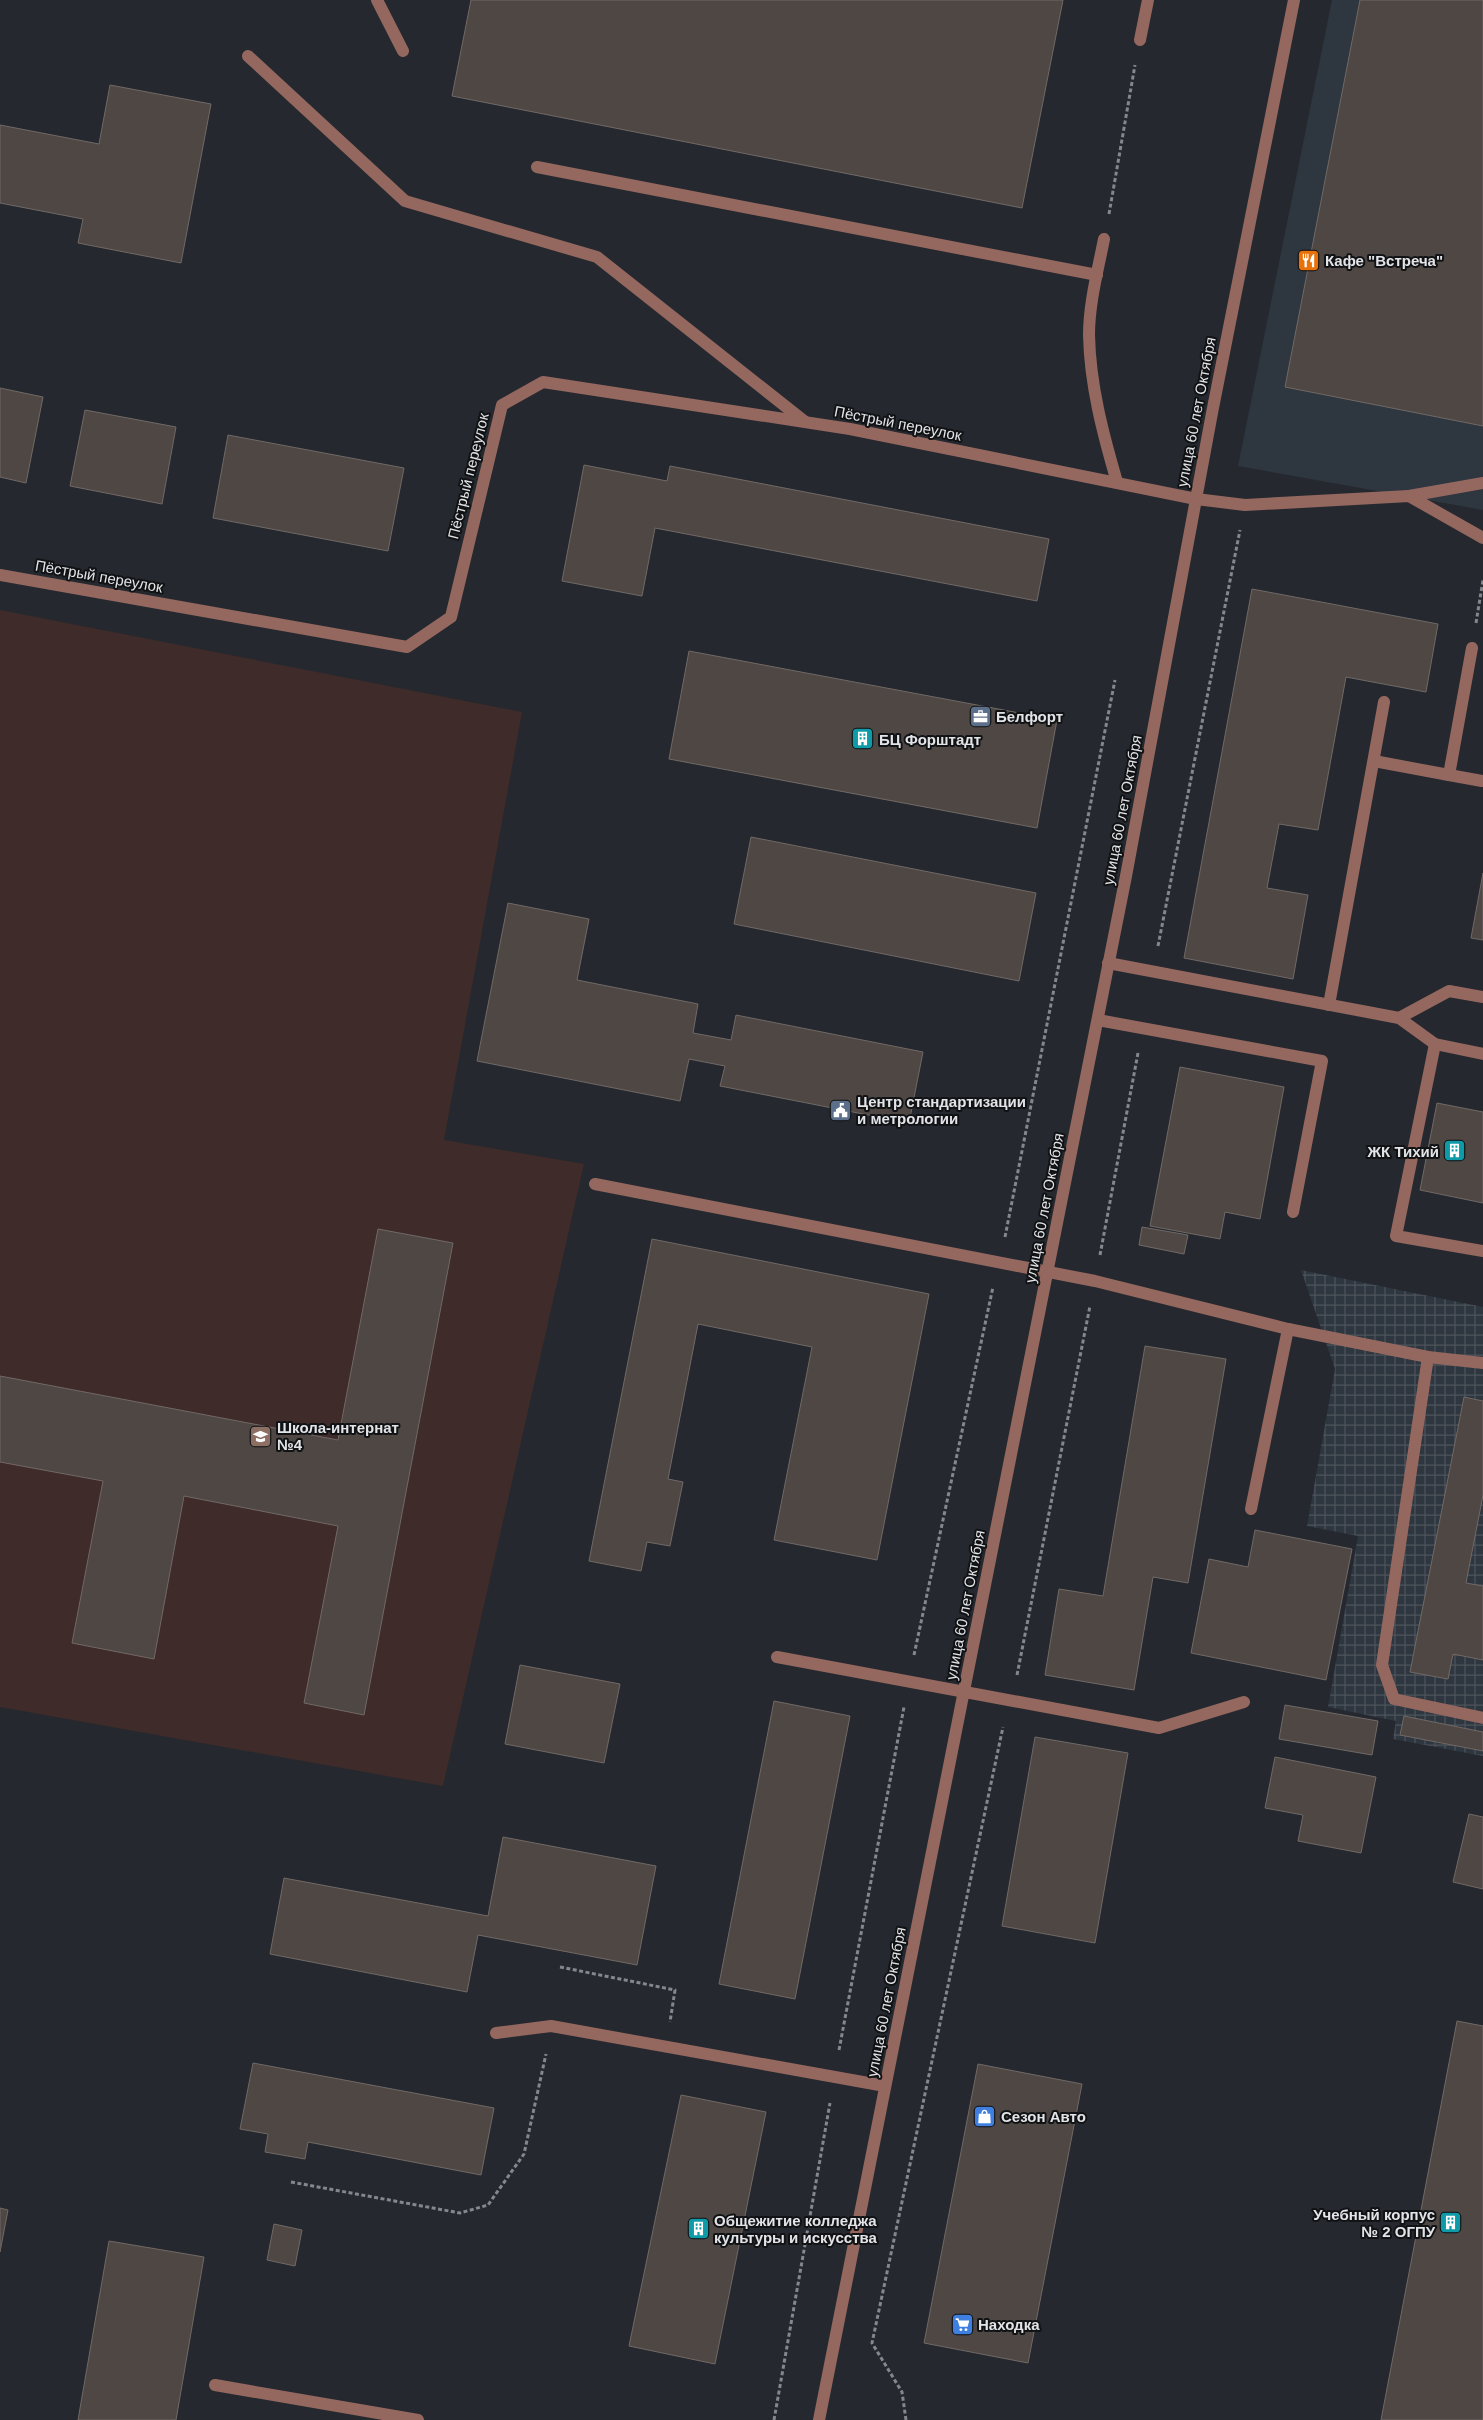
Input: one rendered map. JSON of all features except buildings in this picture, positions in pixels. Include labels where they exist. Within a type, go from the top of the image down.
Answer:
[{"type":"street","points":[[377,0],[403,51]]},
{"type":"street","points":[[1140,40],[1148,0]]},
{"type":"street","name":"улица 60 лет Октября","points":[[819,2420],[1098,1020],[1290,2]]},
{"type":"street","points":[[248,56],[405,200],[597,257],[806,422]]},
{"type":"street","points":[[537,167],[1097,275]]},
{"type":"street","points":[[1104,239],[1089,334],[1099,419],[1117,482]]},
{"type":"street","name":"Пёстрый переулок","points":[[0,575],[407,647],[451,617],[502,405],[543,382],[850,429],[1117,482],[1196,500],[1245,505],[1409,496],[1483,482]]},
{"type":"street","points":[[1409,496],[1483,538]]},
{"type":"street","points":[[1449,775],[1472,648]]},
{"type":"street","points":[[1329,1005],[1384,702]]},
{"type":"street","points":[[1374,761],[1482,781]]},
{"type":"street","points":[[1108,963],[1399,1018],[1435,1044],[1483,1054]]},
{"type":"street","points":[[1399,1018],[1449,991],[1483,997]]},
{"type":"street","points":[[1098,1020],[1322,1061],[1293,1212]]},
{"type":"street","points":[[1435,1044],[1396,1236],[1483,1251]]},
{"type":"street","points":[[595,1184],[1095,1281],[1288,1330],[1428,1357],[1483,1363]]},
{"type":"street","points":[[1251,1509],[1288,1330]]},
{"type":"street","points":[[1428,1357],[1382,1665],[1394,1699],[1483,1718]]},
{"type":"street","points":[[777,1657],[1159,1728],[1244,1702]]},
{"type":"street","points":[[496,2033],[551,2026],[885,2086]]},
{"type":"street","points":[[215,2386],[418,2420]]},
{"type":"path","points":[[1104,239],[1140,40]]},
{"type":"path","points":[[1153,971],[1245,505]]},
{"type":"path","points":[[1472,648],[1483,580]]},
{"type":"path","points":[[774,2420],[834,2076],[908,1682],[998,1263],[1017,1184],[1115,680]]},
{"type":"path","points":[[906,2420],[902,2392],[872,2342],[1009,1701],[1020,1663],[1095,1281],[1142,1028]]},
{"type":"path","points":[[560,1967],[675,1990],[669,2028]]},
{"type":"path","points":[[291,2182],[460,2213],[488,2206],[524,2154],[541,2083],[551,2026]]},
{"type":"shaded area","points":[[1332,0],[1483,0],[1483,510],[1238,466]]},
{"type":"shaded area","name":"Школа-интернат №4","points":[[0,610],[522,712],[444,1140],[584,1164],[443,1786],[0,1707]]},
{"type":"shaded area","points":[[1301,1270],[1483,1307],[1483,1756],[1393,1739],[1396,1721],[1328,1707],[1358,1536],[1307,1526],[1335,1369]]},
{"type":"place","name":"Кафе \"Встреча\"","points":[[1309,260]]},
{"type":"place","name":"Белфорт","points":[[980,716]]},
{"type":"place","name":"БЦ Форштадт","points":[[863,739]]},
{"type":"place","name":"Центр стандартизации и метрологии","points":[[841,1110]]},
{"type":"place","name":"ЖК Тихий","points":[[1455,1151]]},
{"type":"place","name":"Школа-интернат №4","points":[[261,1436]]},
{"type":"place","name":"Сезон Авто","points":[[985,2116]]},
{"type":"place","name":"Учебный корпус № 2 ОГПУ","points":[[1451,2223]]},
{"type":"place","name":"Общежитие колледжа культуры и искусства","points":[[698,2229]]},
{"type":"place","name":"Находка","points":[[962,2324]]}]
